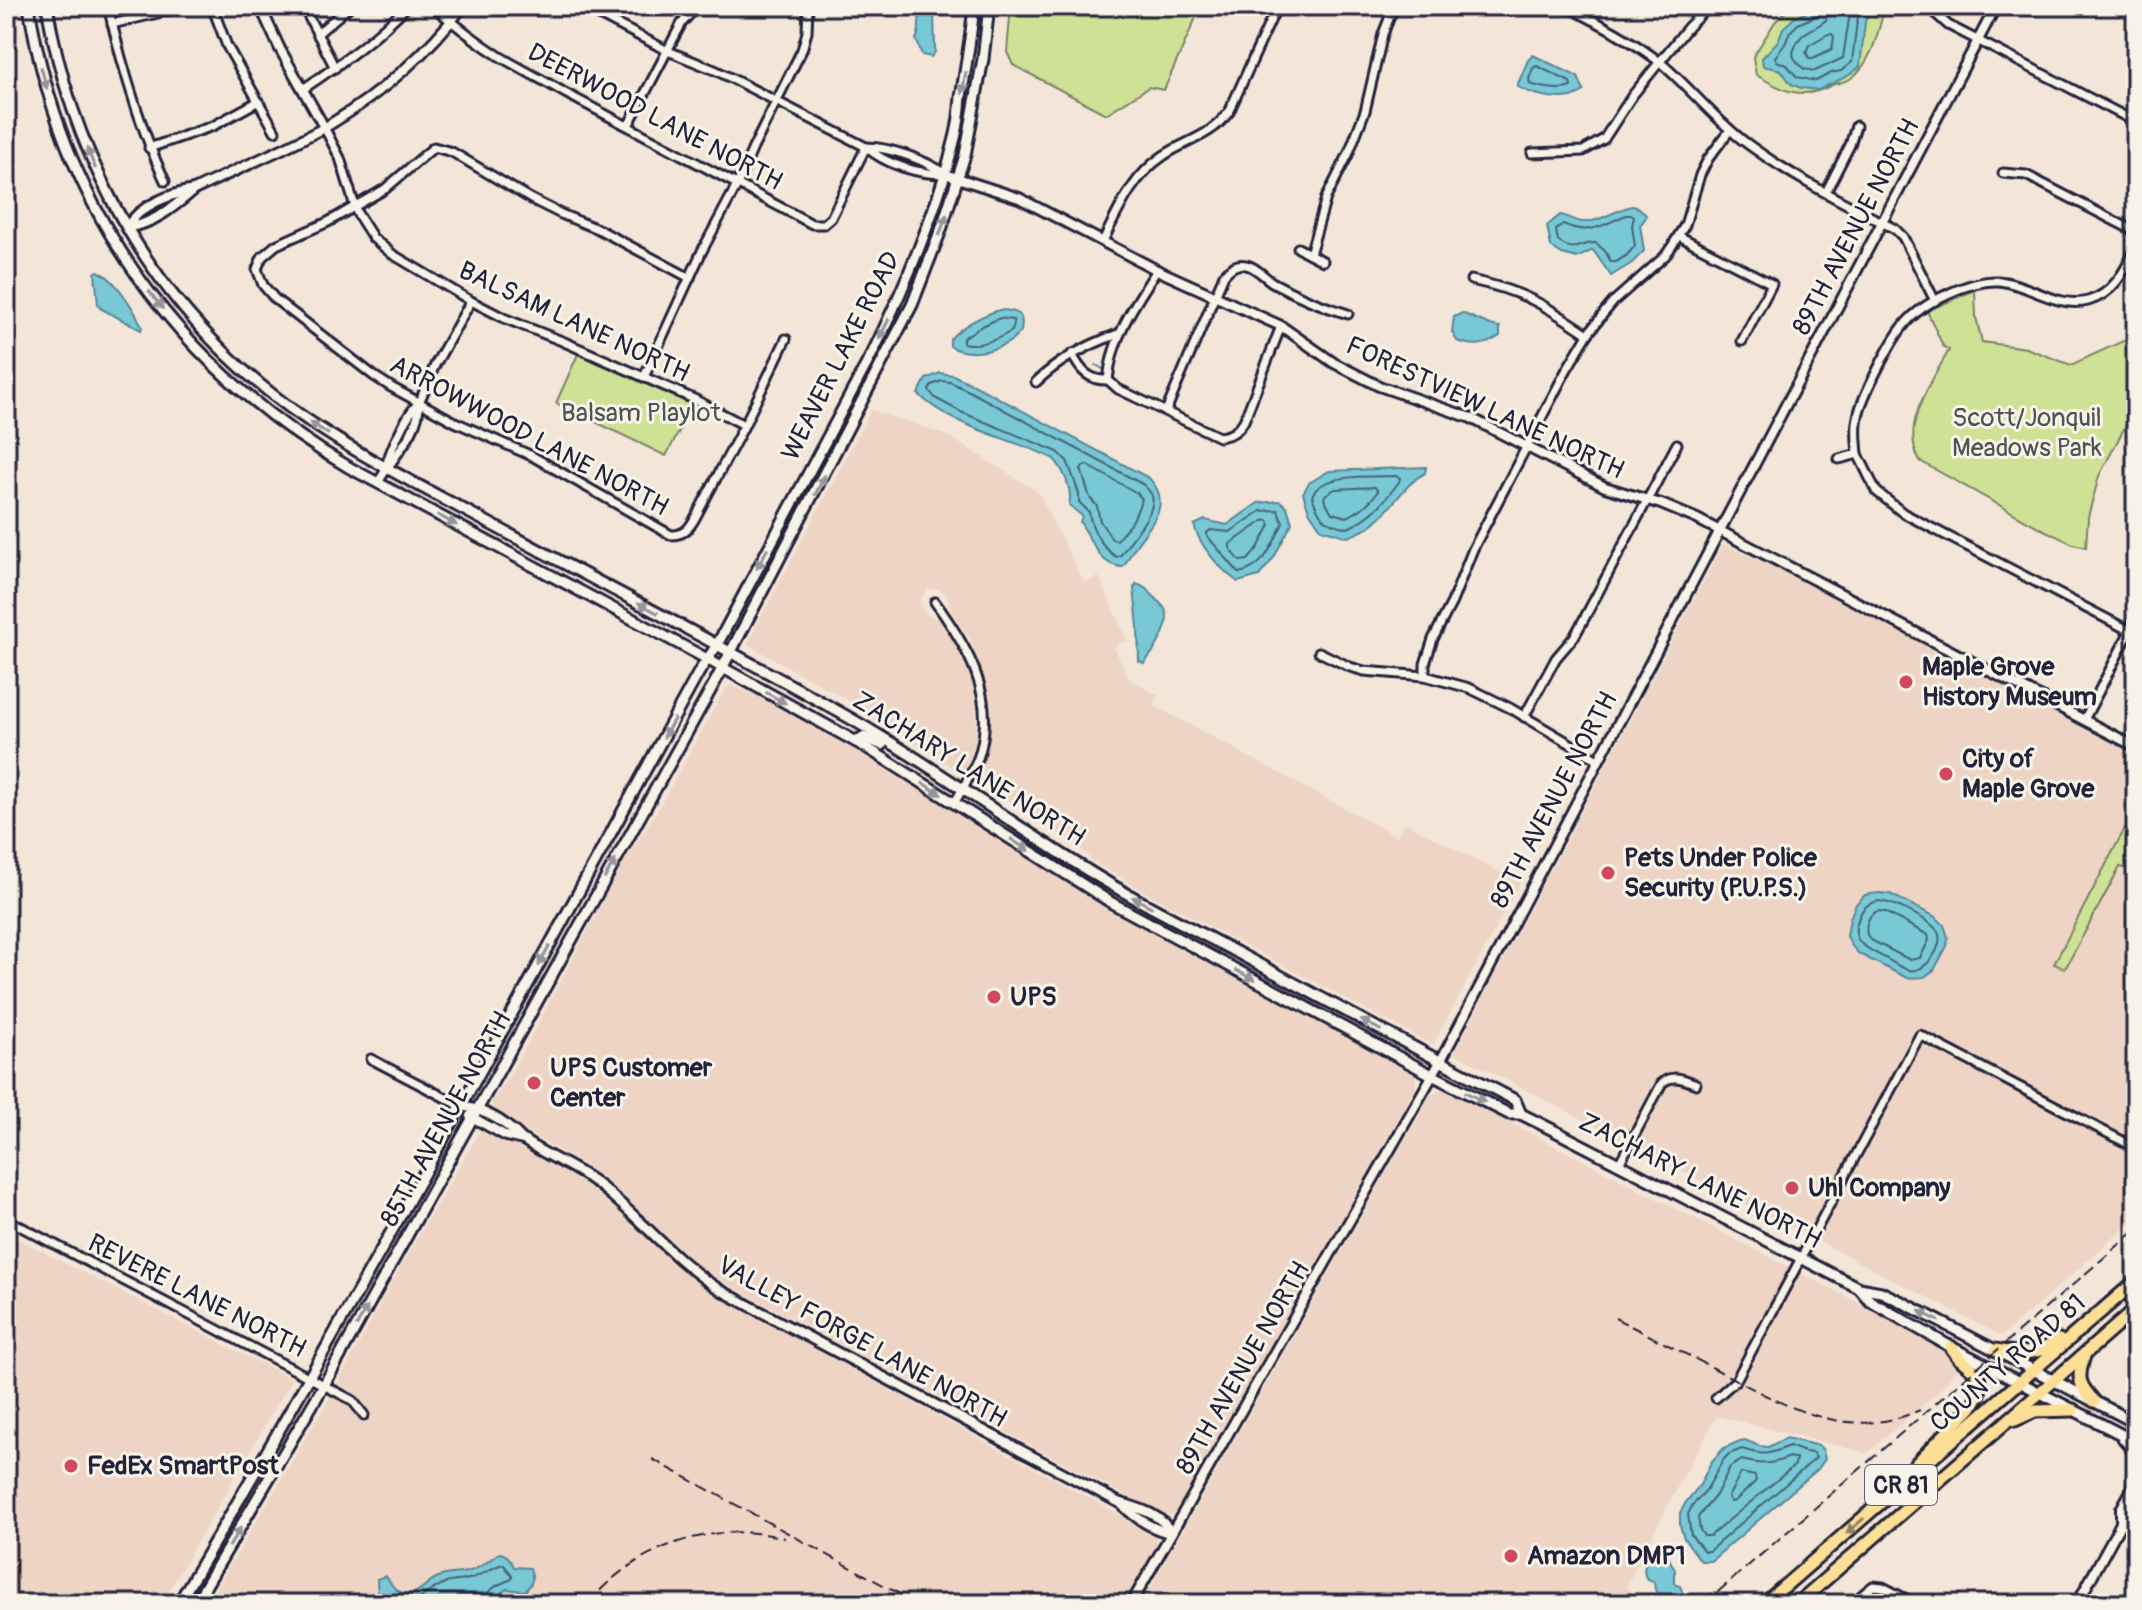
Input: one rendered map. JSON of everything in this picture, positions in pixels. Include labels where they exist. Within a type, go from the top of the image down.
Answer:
[{"type":"highway","name":"COUNTY ROAD 81","points":[[1764,1604],[2136,1281]]},
{"type":"highway","points":[[1996,1350],[2024,1354],[2043,1350],[2109,1305]]},
{"type":"highway","name":"COUNTY ROAD 81","points":[[1797,1604],[2136,1309]]},
{"type":"highway","points":[[1881,1504],[1976,1401],[1980,1385],[1978,1374],[1951,1347]]},
{"type":"highway","points":[[2085,1353],[2079,1377],[2084,1390],[2094,1401]]},
{"type":"highway","points":[[1952,1470],[2028,1413],[2073,1410]]},
{"type":"main road","name":"ZACHARY LANE NORTH","points":[[29,6],[39,58],[58,121],[83,182],[111,236],[161,307],[206,359],[234,386],[298,435],[378,483],[855,741],[1112,903],[1432,1075],[1509,1114],[1521,1114],[1859,1288],[1881,1292],[2136,1421]]},
{"type":"main road","name":"ZACHARY LANE NORTH","points":[[47,6],[55,50],[74,116],[103,185],[127,227],[177,301],[240,367],[272,395],[340,442],[386,468],[834,709],[1108,883],[1515,1100],[1521,1114]]},
{"type":"main road","name":"WEAVER LAKE ROAD","points":[[707,660],[873,352],[918,251],[945,174],[956,131],[970,51],[974,6]]},
{"type":"main road","name":"WEAVER LAKE ROAD","points":[[730,652],[912,305],[927,268],[958,178],[978,86],[989,6]]},
{"type":"main road","name":"85TH AVENUE NORTH","points":[[195,1604],[324,1385],[730,652]]},
{"type":"main road","name":"85TH AVENUE NORTH","points":[[178,1604],[311,1377],[707,660]]},
{"type":"main road","points":[[855,741],[864,737],[914,759]]},
{"type":"main road","name":"ZACHARY LANE NORTH","points":[[1859,1288],[1870,1301],[1951,1347],[2136,1442]]},
{"type":"main road","points":[[2118,1433],[2136,1457]]},
{"type":"main road","points":[[2134,1485],[2136,1475]]},
{"type":"street","points":[[108,6],[149,148],[165,181]]},
{"type":"street","points":[[112,24],[187,6]]},
{"type":"street","points":[[212,6],[227,46],[275,131]]},
{"type":"street","points":[[260,6],[280,49],[324,127]]},
{"type":"street","points":[[303,6],[335,68]]},
{"type":"street","points":[[317,34],[350,6]]},
{"type":"street","points":[[303,89],[382,32],[407,6]]},
{"type":"street","name":"DEERWOOD LANE NORTH","points":[[433,6],[500,56],[812,224],[824,224],[831,218],[866,147]]},
{"type":"street","points":[[111,236],[127,227],[139,227],[194,190],[324,127],[358,106],[401,73],[437,38],[463,6]]},
{"type":"street","name":"FORESTVIEW LANE NORTH","points":[[582,6],[866,147],[885,149],[935,167],[945,174],[1019,198],[1157,270],[1281,326],[1354,375],[1391,391],[1456,411],[1605,487],[1679,510],[2136,747]]},
{"type":"street","points":[[628,126],[682,23],[694,9],[684,6]]},
{"type":"street","points":[[644,377],[802,50],[807,32],[808,6]]},
{"type":"street","points":[[1103,241],[1125,196],[1143,172],[1166,153],[1208,133],[1229,112],[1277,6]]},
{"type":"street","points":[[1310,254],[1326,198],[1348,155],[1365,111],[1383,34],[1394,6]]},
{"type":"street","points":[[1566,6],[1631,41],[1759,152],[1895,229],[1903,237],[1935,301]]},
{"type":"street","points":[[1582,14],[1586,6]]},
{"type":"street","points":[[1936,6],[1937,15],[1942,20],[2136,122]]},
{"type":"street","name":"89TH AVENUE NORTH","points":[[1131,1604],[1440,1062],[1996,6]]},
{"type":"street","points":[[2124,6],[2136,12]]},
{"type":"street","points":[[1532,153],[1583,151],[1599,143],[1610,133],[1632,96],[1695,19],[1704,11],[1716,8]]},
{"type":"street","points":[[149,148],[213,126],[257,102]]},
{"type":"street","points":[[1826,192],[1850,145],[1856,126]]},
{"type":"street","name":"BALSAM LANE NORTH","points":[[324,127],[340,158],[355,206],[367,230],[380,245],[506,319],[696,400],[744,425]]},
{"type":"street","points":[[1425,676],[1425,664],[1433,639],[1473,549],[1567,369],[1588,334],[1614,301],[1665,256],[1679,236],[1704,167],[1730,130]]},
{"type":"street","points":[[355,206],[385,189],[434,147],[452,152],[531,199],[600,230],[690,278]]},
{"type":"street","points":[[2003,173],[2026,175],[2136,232]]},
{"type":"street","name":"ARROWWOOD LANE NORTH","points":[[355,206],[276,245],[262,257],[257,269],[263,285],[275,299],[374,376],[419,403],[532,456],[671,535],[681,534],[691,525],[744,425]]},
{"type":"street","points":[[1679,236],[1772,284],[1742,341]]},
{"type":"street","points":[[1298,248],[1323,261]]},
{"type":"street","points":[[2133,632],[1903,513],[1876,491],[1858,454],[1857,419],[1867,392],[1905,324],[1917,311],[1972,285],[1996,281],[2009,282],[2062,301],[2087,301],[2109,290],[2118,281],[2136,248]]},
{"type":"street","points":[[1166,411],[1224,275],[1236,265],[1251,266],[1267,279],[1308,301],[1348,314]]},
{"type":"street","points":[[1108,380],[1118,334],[1157,270]]},
{"type":"street","points":[[1471,280],[1502,287],[1535,300],[1588,334]]},
{"type":"street","points":[[378,483],[409,435],[435,365],[471,301]]},
{"type":"street","points":[[1072,354],[1089,377],[1108,380],[1118,389],[1219,437],[1230,436],[1244,421],[1281,326]]},
{"type":"street","points":[[1036,382],[1072,354],[1118,334]]},
{"type":"street","points":[[744,425],[786,339]]},
{"type":"street","points":[[1524,717],[1556,658],[1574,637],[1677,444]]},
{"type":"street","points":[[1839,459],[1858,454]]},
{"type":"street","points":[[935,602],[965,646],[977,672],[982,696],[984,727],[980,752],[955,802]]},
{"type":"street","points":[[2084,720],[2133,632],[2136,608]]},
{"type":"street","points":[[1319,652],[1364,671],[1425,676],[1469,688],[1598,760]]},
{"type":"street","points":[[1716,1398],[1736,1380],[1920,1035],[2136,1148]]},
{"type":"street","name":"VALLEY FORGE LANE NORTH","points":[[371,1059],[461,1106],[506,1136],[524,1140],[570,1166],[601,1187],[681,1262],[722,1291],[1118,1502],[1161,1531],[1171,1533]]},
{"type":"street","points":[[1619,1164],[1662,1083],[1676,1077],[1696,1084]]},
{"type":"street","name":"REVERE LANE NORTH","points":[[6,1219],[311,1377],[352,1400],[364,1415]]},
{"type":"street","points":[[2121,1523],[2121,1509],[2134,1485]]},
{"type":"street","points":[[2077,1604],[2121,1523],[2136,1512]]},
{"type":"street","points":[[1851,1604],[1873,1586],[1883,1587],[1916,1604]]},
{"type":"shaded area","points":[[871,410],[946,435],[1038,492],[1084,583],[1099,577],[1127,640],[1114,647],[1129,679],[1158,695],[1153,705],[1396,836],[1404,822],[1520,883],[1433,1045],[1152,896],[1093,861],[1079,846],[976,779],[986,755],[990,734],[986,685],[970,639],[952,613],[947,595],[939,589],[925,592],[920,600],[921,607],[926,614],[941,621],[958,645],[976,703],[976,737],[970,762],[963,774],[853,703],[747,644]]},
{"type":"shaded area","points":[[1723,544],[1800,578],[2136,755],[2136,1218],[2002,1336],[1454,1053]]},
{"type":"shaded area","points":[[731,685],[836,739],[1104,907],[1415,1073],[1416,1088],[1174,1514],[1164,1516],[718,1279],[702,1269],[616,1189],[586,1166],[493,1113],[492,1102],[518,1061],[624,862],[657,811],[725,689]]},
{"type":"shaded area","points":[[1445,1089],[1880,1314],[1962,1363],[1938,1392],[1867,1453],[1717,1416],[1626,1587],[1647,1604],[1141,1604],[1431,1094]]},
{"type":"shaded area","points":[[480,1131],[488,1131],[579,1179],[705,1289],[1153,1533],[1157,1544],[1123,1604],[207,1604],[328,1401],[397,1273]]},
{"type":"shaded area","points":[[6,1233],[292,1379],[161,1604],[6,1604]]},
{"type":"green space","points":[[1011,6],[1201,6],[1164,90],[1149,87],[1106,114],[1013,65],[1007,52]]},
{"type":"green space","points":[[1791,6],[1885,6],[1874,46],[1858,72],[1846,81],[1802,93],[1775,86],[1756,75],[1753,57],[1775,22]]},
{"type":"green space","name":"Scott/Jonquil Meadows Park","points":[[1975,290],[1976,317],[1982,342],[2026,348],[2071,365],[2136,335],[2136,406],[2099,476],[2088,517],[2086,547],[2042,529],[1920,461],[1913,433],[1915,418],[1949,350],[1943,346],[1927,311]]},
{"type":"green space","name":"Balsam Playlot","points":[[578,354],[693,405],[666,456],[556,403]]},
{"type":"green space","points":[[2136,807],[2136,871],[2120,867],[2066,967],[2054,964]]},
{"type":"water","points":[[923,6],[933,8],[934,13],[935,52],[931,57],[922,55],[916,39]]},
{"type":"water","points":[[1818,6],[1870,6],[1860,66],[1846,77],[1819,90],[1791,84],[1781,70],[1763,66],[1762,58],[1778,41],[1783,28],[1794,18]]},
{"type":"water","points":[[1533,55],[1578,77],[1584,91],[1572,97],[1558,98],[1517,86]]},
{"type":"water","points":[[1632,206],[1646,215],[1640,225],[1644,251],[1611,276],[1593,250],[1577,258],[1551,247],[1547,226],[1560,215],[1586,222]]},
{"type":"water","points":[[98,271],[124,295],[139,320],[141,330],[100,308],[95,273]]},
{"type":"water","points":[[999,310],[1018,313],[1022,319],[1021,331],[1015,338],[998,348],[977,352],[950,346],[950,339],[961,329]]},
{"type":"water","points":[[1462,313],[1500,327],[1500,336],[1479,344],[1457,341],[1452,332],[1454,317]]},
{"type":"water","points":[[940,373],[953,375],[974,385],[1149,478],[1160,497],[1159,507],[1152,524],[1123,567],[1105,560],[1090,541],[1080,522],[1082,516],[1069,505],[1067,481],[1054,459],[949,416],[918,394],[926,379]]},
{"type":"water","points":[[1426,467],[1425,473],[1410,484],[1378,520],[1348,537],[1321,529],[1309,511],[1303,493],[1309,483],[1329,471]]},
{"type":"water","points":[[1280,501],[1287,507],[1292,523],[1273,559],[1259,576],[1238,582],[1212,557],[1194,525],[1205,520],[1227,525],[1258,503]]},
{"type":"water","points":[[1136,584],[1149,592],[1167,615],[1161,638],[1144,663],[1139,661]]},
{"type":"water","points":[[1890,894],[1936,917],[1944,925],[1947,946],[1934,970],[1924,977],[1907,978],[1859,954],[1851,945],[1847,936],[1856,904],[1865,895]]},
{"type":"water","points":[[1786,1438],[1819,1446],[1825,1459],[1818,1469],[1711,1561],[1701,1561],[1684,1538],[1680,1513],[1700,1485],[1711,1462],[1724,1448],[1740,1441],[1768,1447]]},
{"type":"water","points":[[1658,1545],[1663,1547],[1675,1570],[1675,1584],[1680,1586],[1683,1594],[1675,1602],[1667,1601],[1655,1590],[1654,1582],[1646,1578],[1646,1560]]},
{"type":"water","points":[[499,1553],[507,1556],[514,1567],[530,1568],[532,1580],[525,1591],[506,1589],[488,1604],[374,1604],[378,1595],[377,1579],[386,1576],[397,1590],[413,1593],[439,1577],[477,1568]]},
{"type":"waterway","points":[[1096,365],[1108,372]]},
{"type":"railway","points":[[1704,1604],[2136,1230]]},
{"type":"railway","points":[[1615,1318],[1767,1396],[1816,1416],[1866,1423],[1920,1410]]},
{"type":"railway","points":[[652,1459],[918,1604]]},
{"type":"railway","points":[[588,1604],[628,1567],[677,1542],[730,1533],[758,1533],[785,1538]]},
{"type":"place","name":"Maple Grove History Museum","points":[[1906,682]]},
{"type":"place","name":"City of Maple Grove","points":[[1946,774]]},
{"type":"place","name":"Pets Under Police Security (P.U.P.S.)","points":[[1608,873]]},
{"type":"place","name":"UPS","points":[[994,997]]},
{"type":"place","name":"UPS Customer Center","points":[[534,1083]]},
{"type":"place","name":"Uhl Company","points":[[1792,1188]]},
{"type":"place","name":"FedEx SmartPost","points":[[71,1466]]},
{"type":"place","name":"Amazon DMP1","points":[[1511,1556]]}]
